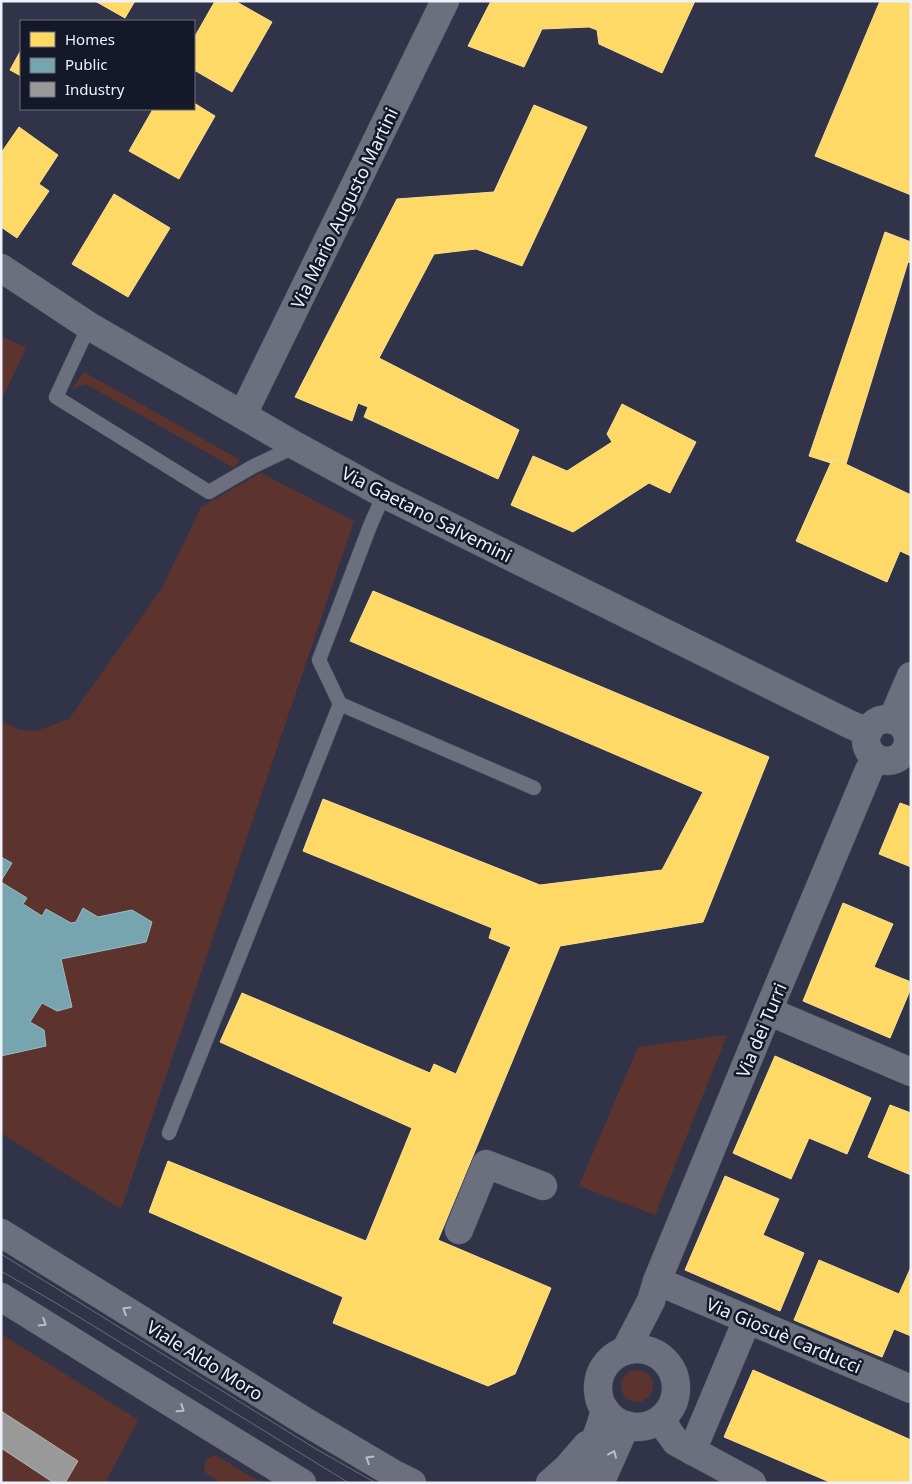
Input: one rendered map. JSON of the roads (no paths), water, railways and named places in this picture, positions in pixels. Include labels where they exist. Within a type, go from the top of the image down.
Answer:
[{"type":"street","name":"Via Mario Augusto Martini","points":[[243,414],[445,1]]},
{"type":"street","name":"Via Gaetano Salvemini","points":[[1,268],[89,326],[296,446],[384,494],[868,732]]},
{"type":"street","points":[[892,720],[911,676]]},
{"type":"street","points":[[886,719],[892,720],[901,725],[905,730],[909,749],[900,756],[885,761],[876,758],[870,753],[866,740],[868,732],[877,722],[886,719]]},
{"type":"street","name":"Via dei Turri","points":[[610,1421],[598,1392],[600,1376],[608,1361],[625,1351],[654,1292],[768,1010],[869,770],[876,758]]},
{"type":"street","points":[[768,1010],[911,1072]]},
{"type":"street","points":[[458,1230],[486,1164],[543,1186]]},
{"type":"street","name":"Viale Aldo Moro","points":[[1,1233],[306,1422],[412,1483]]},
{"type":"street","name":"Via dei Turri","points":[[654,1292],[656,1354]]},
{"type":"street","name":"Via Giosuè Carducci","points":[[654,1292],[748,1320],[911,1389]]},
{"type":"street","points":[[1,1297],[159,1394],[205,1425],[302,1483]]},
{"type":"street","points":[[692,1451],[748,1320]]},
{"type":"street","points":[[610,1421],[640,1427],[648,1425],[662,1418],[674,1397],[674,1376],[669,1366],[656,1354],[640,1349],[625,1351]]},
{"type":"street","points":[[662,1418],[676,1442],[752,1483]]},
{"type":"street","points":[[550,1483],[560,1476],[610,1421]]},
{"type":"street","points":[[579,1483],[610,1421]]},
{"type":"street","points":[[600,1483],[610,1421]]},
{"type":"lane","points":[[89,326],[56,397],[208,492],[252,467],[296,446]]},
{"type":"lane","points":[[384,494],[319,660],[340,704],[534,788]]},
{"type":"lane","points":[[169,1133],[340,704]]},
{"type":"tram line","points":[[1,1254],[316,1449],[376,1483]]},
{"type":"tram line","points":[[1,1271],[349,1483]]}]
